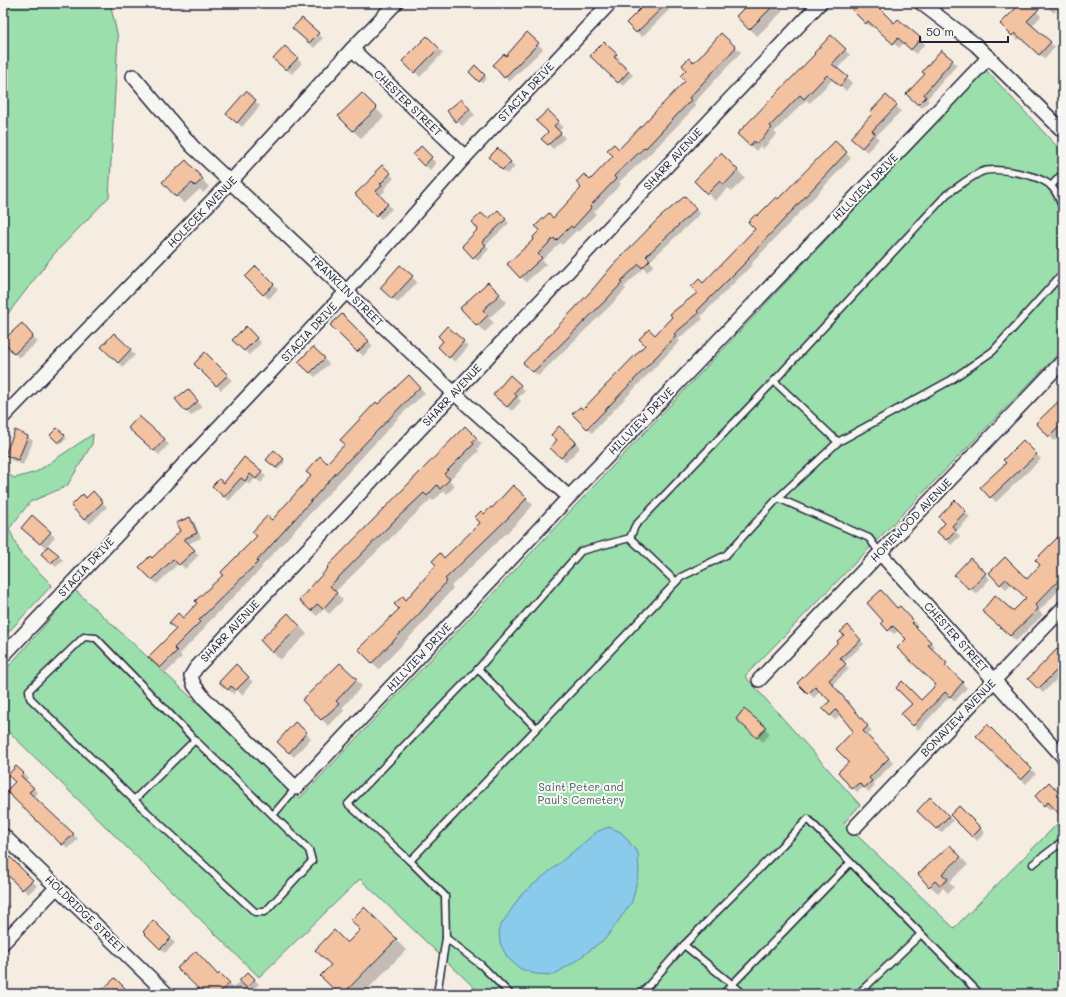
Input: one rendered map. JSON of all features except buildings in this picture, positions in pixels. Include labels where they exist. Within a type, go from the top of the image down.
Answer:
[{"type":"street","name":"HOLECEK AVENUE","points":[[3,417],[232,182],[352,49],[396,3]]},
{"type":"street","name":"STACIA DRIVE","points":[[3,656],[347,291],[465,157],[610,3]]},
{"type":"street","name":"SHARR AVENUE","points":[[296,788],[204,698],[194,686],[191,676],[196,668],[820,3]]},
{"type":"street","points":[[921,3],[976,45],[1063,131]]},
{"type":"street","name":"CHESTER STREET","points":[[352,49],[465,157]]},
{"type":"street","name":"HILLVIEW DRIVE","points":[[296,788],[569,497],[989,57]]},
{"type":"street","name":"FRANKLIN STREET","points":[[133,76],[192,146],[232,182],[454,393],[569,497]]},
{"type":"street","name":"HOMEWOOD AVENUE","points":[[759,680],[1063,360]]},
{"type":"street","name":"CHESTER STREET","points":[[880,553],[1063,757]]},
{"type":"street","name":"BONAVIEW AVENUE","points":[[854,828],[1063,608]]},
{"type":"street","name":"HOLDRIDGE STREET","points":[[3,835],[167,994]]},
{"type":"street","points":[[3,943],[56,887]]},
{"type":"lane","points":[[630,538],[635,526],[774,381],[947,194],[982,172],[1009,171],[1034,177],[1051,186],[1063,211]]},
{"type":"lane","points":[[1051,186],[1063,174]]},
{"type":"lane","points":[[410,862],[680,577],[726,555],[778,498],[838,442],[951,380],[992,351],[1063,273]]},
{"type":"lane","points":[[774,381],[838,442]]},
{"type":"lane","points":[[778,498],[869,538],[880,553]]},
{"type":"lane","points":[[630,538],[676,582]]},
{"type":"lane","points":[[437,994],[446,938],[444,896],[348,804],[478,669],[581,551],[630,538]]},
{"type":"lane","points":[[84,637],[96,638],[195,740],[309,850],[312,861],[265,912],[255,912],[134,800],[30,698],[29,690],[84,637]]},
{"type":"lane","points":[[478,669],[536,728]]},
{"type":"lane","points":[[134,800],[195,740]]},
{"type":"lane","points":[[272,815],[296,788]]},
{"type":"lane","points":[[641,994],[684,945],[808,819],[980,994]]},
{"type":"lane","points":[[1033,864],[1063,841]]},
{"type":"lane","points":[[723,994],[850,863]]},
{"type":"lane","points":[[858,994],[920,934]]},
{"type":"lane","points":[[446,938],[480,965],[510,994]]},
{"type":"lane","points":[[684,945],[744,994]]},
{"type":"green space","points":[[3,3],[110,3],[118,38],[109,197],[54,254],[3,320]]},
{"type":"green space","name":"Saint Peter and Paul's Cemetery","points":[[986,70],[1063,153],[1063,349],[745,676],[860,805],[844,823],[954,928],[1063,818],[1063,880],[1059,884],[1063,888],[1063,994],[481,994],[360,879],[259,977],[3,726],[3,673],[75,590],[300,798]]},
{"type":"green space","points":[[93,434],[92,444],[67,486],[30,502],[9,529],[21,554],[52,585],[3,638],[3,472],[15,478],[36,472]]},
{"type":"water","points":[[609,827],[621,832],[638,853],[639,872],[632,902],[606,938],[573,963],[553,975],[535,974],[519,968],[507,957],[500,943],[499,928],[521,895],[598,831]]}]
